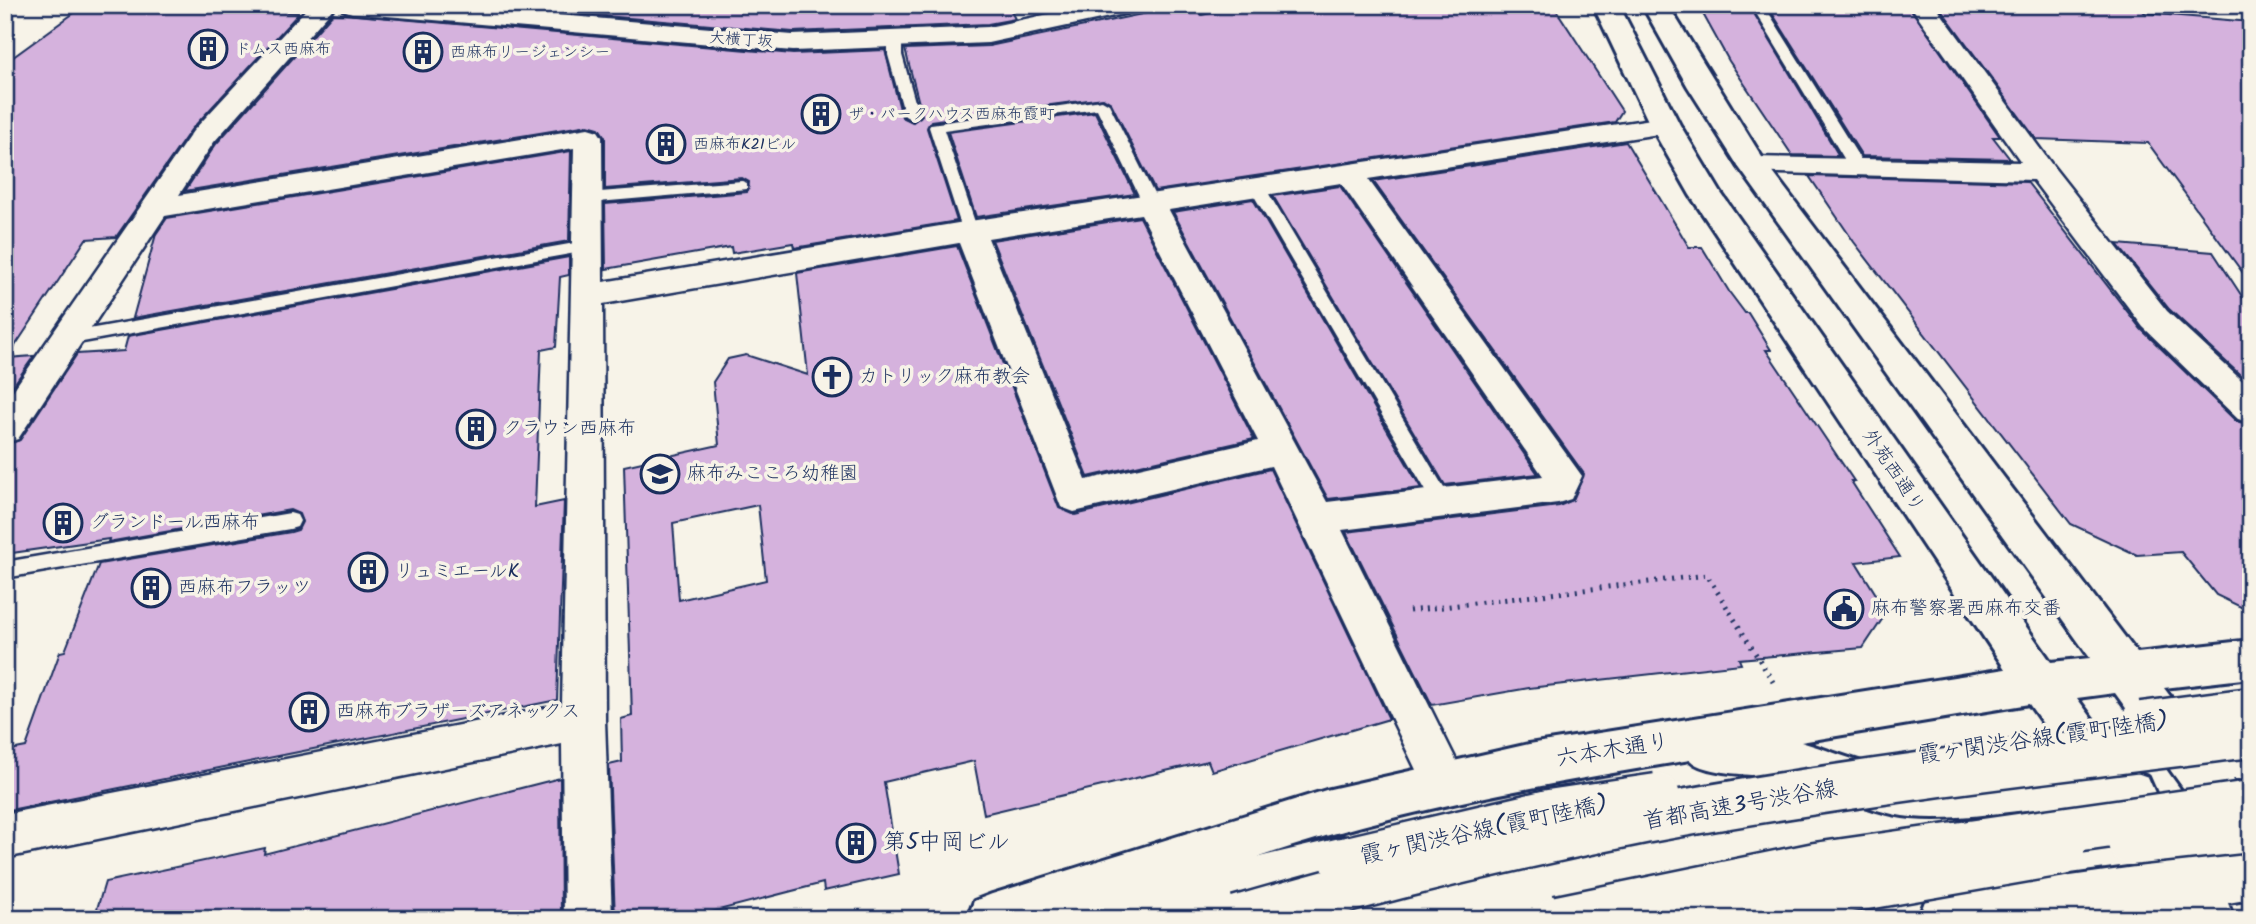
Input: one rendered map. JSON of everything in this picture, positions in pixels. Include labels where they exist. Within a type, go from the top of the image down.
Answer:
[{"type":"main road","name":"外苑西通り","points":[[1606,5],[1665,125],[1706,195],[2039,683],[2196,902]]},
{"type":"main road","points":[[1655,5],[1702,88],[1754,166],[2251,842]]},
{"type":"main road","name":"六本木通り","points":[[992,919],[1326,812],[1445,782],[1529,765],[2039,683],[2251,659]]},
{"type":"main road","points":[[2039,683],[2075,724],[2107,748],[2143,756],[2251,758]]},
{"type":"main road","name":"霞ヶ関渋谷線(霞町陸橋)","points":[[1095,919],[1549,813],[2038,738],[2251,711]]},
{"type":"main road","name":"首都高速3号渋谷線","points":[[1238,919],[1351,886],[1561,836],[1800,795],[2251,734]]},
{"type":"main road","points":[[1647,746],[1676,744],[1781,757],[1908,795],[1966,797],[2040,787],[2095,787],[2161,797],[2213,819],[2251,852]]},
{"type":"main road","points":[[1558,919],[1820,867],[2088,825],[2251,804]]},
{"type":"main road","points":[[1678,919],[2096,846],[2251,829]]},
{"type":"main road","points":[[1969,917],[2196,902],[2251,875]]},
{"type":"street","points":[[5,430],[203,137],[324,5]]},
{"type":"street","name":"大横丁坂","points":[[352,5],[556,13],[694,37],[781,43],[895,41],[988,35],[1128,5]]},
{"type":"street","points":[[1922,5],[2042,171],[2155,319],[2251,410]]},
{"type":"street","points":[[585,296],[970,231],[1152,206],[1665,125]]},
{"type":"street","points":[[155,208],[588,137],[583,720],[588,919]]},
{"type":"street","points":[[1754,166],[2042,171]]},
{"type":"street","points":[[1317,517],[1559,489],[1563,475],[1349,174]]},
{"type":"street","points":[[1152,206],[1317,517],[1445,782]]},
{"type":"street","points":[[970,231],[1074,497],[1281,450]]},
{"type":"street","points":[[5,835],[583,720]]},
{"type":"lane","points":[[1757,5],[1856,166]]},
{"type":"lane","points":[[895,41],[895,55],[912,116]]},
{"type":"lane","points":[[970,231],[936,127],[1102,104],[1152,206]]},
{"type":"lane","points":[[587,198],[742,186]]},
{"type":"lane","points":[[1258,189],[1443,503]]},
{"type":"lane","points":[[66,338],[586,246]]},
{"type":"lane","points":[[5,570],[290,521]]},
{"type":"path","points":[[1405,611],[1707,575],[1773,683]]},
{"type":"building","points":[[85,5],[215,5],[299,13],[191,130],[116,237],[86,239],[7,358],[34,356],[5,397],[5,63]]},
{"type":"building","points":[[477,5],[1008,5],[1015,19],[988,24],[793,32]]},
{"type":"building","points":[[1193,5],[1202,15],[1248,5],[1553,5],[1622,111],[1615,122],[1155,191],[1111,103],[1103,98],[931,121],[927,128],[957,221],[794,248],[793,243],[732,253],[731,247],[606,269],[605,204],[747,192],[749,182],[742,178],[605,189],[605,137],[599,128],[588,125],[185,191],[216,144],[333,13],[793,54],[885,50],[902,117],[913,122],[922,115],[905,49],[989,46]]},
{"type":"building","points":[[1698,5],[1749,5],[1839,156],[1792,155],[1729,61]]},
{"type":"building","points":[[1767,5],[1908,5],[2000,137],[1993,137],[2010,159],[1862,156]]},
{"type":"building","points":[[1938,5],[2138,5],[2145,13],[2251,22],[2251,284],[2148,143],[2036,139]]},
{"type":"building","points":[[1095,112],[1135,194],[976,217],[948,132]]},
{"type":"building","points":[[1626,142],[1689,247],[1702,247],[1730,293],[1745,313],[1748,313],[1771,350],[1766,350],[1854,481],[1851,481],[1900,557],[1856,562],[1887,612],[1863,648],[1739,659],[1741,664],[1529,688],[1432,705],[1346,532],[1559,506],[1573,500],[1584,474],[1373,181]]},
{"type":"building","points":[[571,151],[569,241],[133,318],[156,234],[167,218]]},
{"type":"building","points":[[1809,176],[2027,182],[2141,329],[2236,421],[2251,425],[2251,612],[2216,595],[2181,552],[2137,555],[2071,524],[1854,242]]},
{"type":"building","points":[[1340,186],[1538,474],[1445,485],[1273,196]]},
{"type":"building","points":[[1253,199],[1421,488],[1328,499],[1173,212]]},
{"type":"building","points":[[1140,217],[1254,439],[1088,477],[992,240]]},
{"type":"building","points":[[2117,244],[2213,252],[2251,310],[2251,385],[2169,309]]},
{"type":"building","points":[[957,246],[1059,508],[1075,515],[1270,469],[1389,719],[1212,771],[1208,761],[984,814],[974,761],[884,782],[899,874],[824,891],[823,883],[684,919],[615,919],[609,765],[622,762],[621,719],[632,716],[624,466],[719,445],[713,382],[728,359],[746,355],[808,375],[797,273]],"holes":[[[758,505],[766,580],[679,600],[673,523]]]},
{"type":"building","points":[[569,257],[569,275],[560,277],[556,347],[541,350],[535,507],[564,501],[557,700],[5,811],[5,751],[26,747],[60,652],[65,651],[99,564],[291,532],[298,530],[302,522],[299,514],[290,510],[108,542],[109,539],[5,554],[5,445],[20,440],[77,354],[124,351],[128,336]]},
{"type":"building","points":[[560,778],[561,919],[94,919],[105,882],[265,848],[264,854]]},
{"type":"place","name":"ドムス西麻布","points":[[208,49]]},
{"type":"place","name":"西麻布リージェンシー","points":[[423,52]]},
{"type":"place","name":"ザ・パークハウス西麻布霞町","points":[[821,114]]},
{"type":"place","name":"西麻布K21ビル","points":[[666,144]]},
{"type":"place","name":"カトリック麻布教会","points":[[832,377]]},
{"type":"place","name":"クラウン西麻布","points":[[476,429]]},
{"type":"place","name":"麻布みこころ幼稚園","points":[[660,474]]},
{"type":"place","name":"グランドール西麻布","points":[[63,523]]},
{"type":"place","name":"リュミエールK","points":[[368,572]]},
{"type":"place","name":"西麻布フラッツ","points":[[151,588]]},
{"type":"place","name":"麻布警察署西麻布交番","points":[[1844,609]]},
{"type":"place","name":"西麻布ブラザーズアネックス","points":[[309,712]]},
{"type":"place","name":"第5中岡ビル","points":[[856,843]]}]
